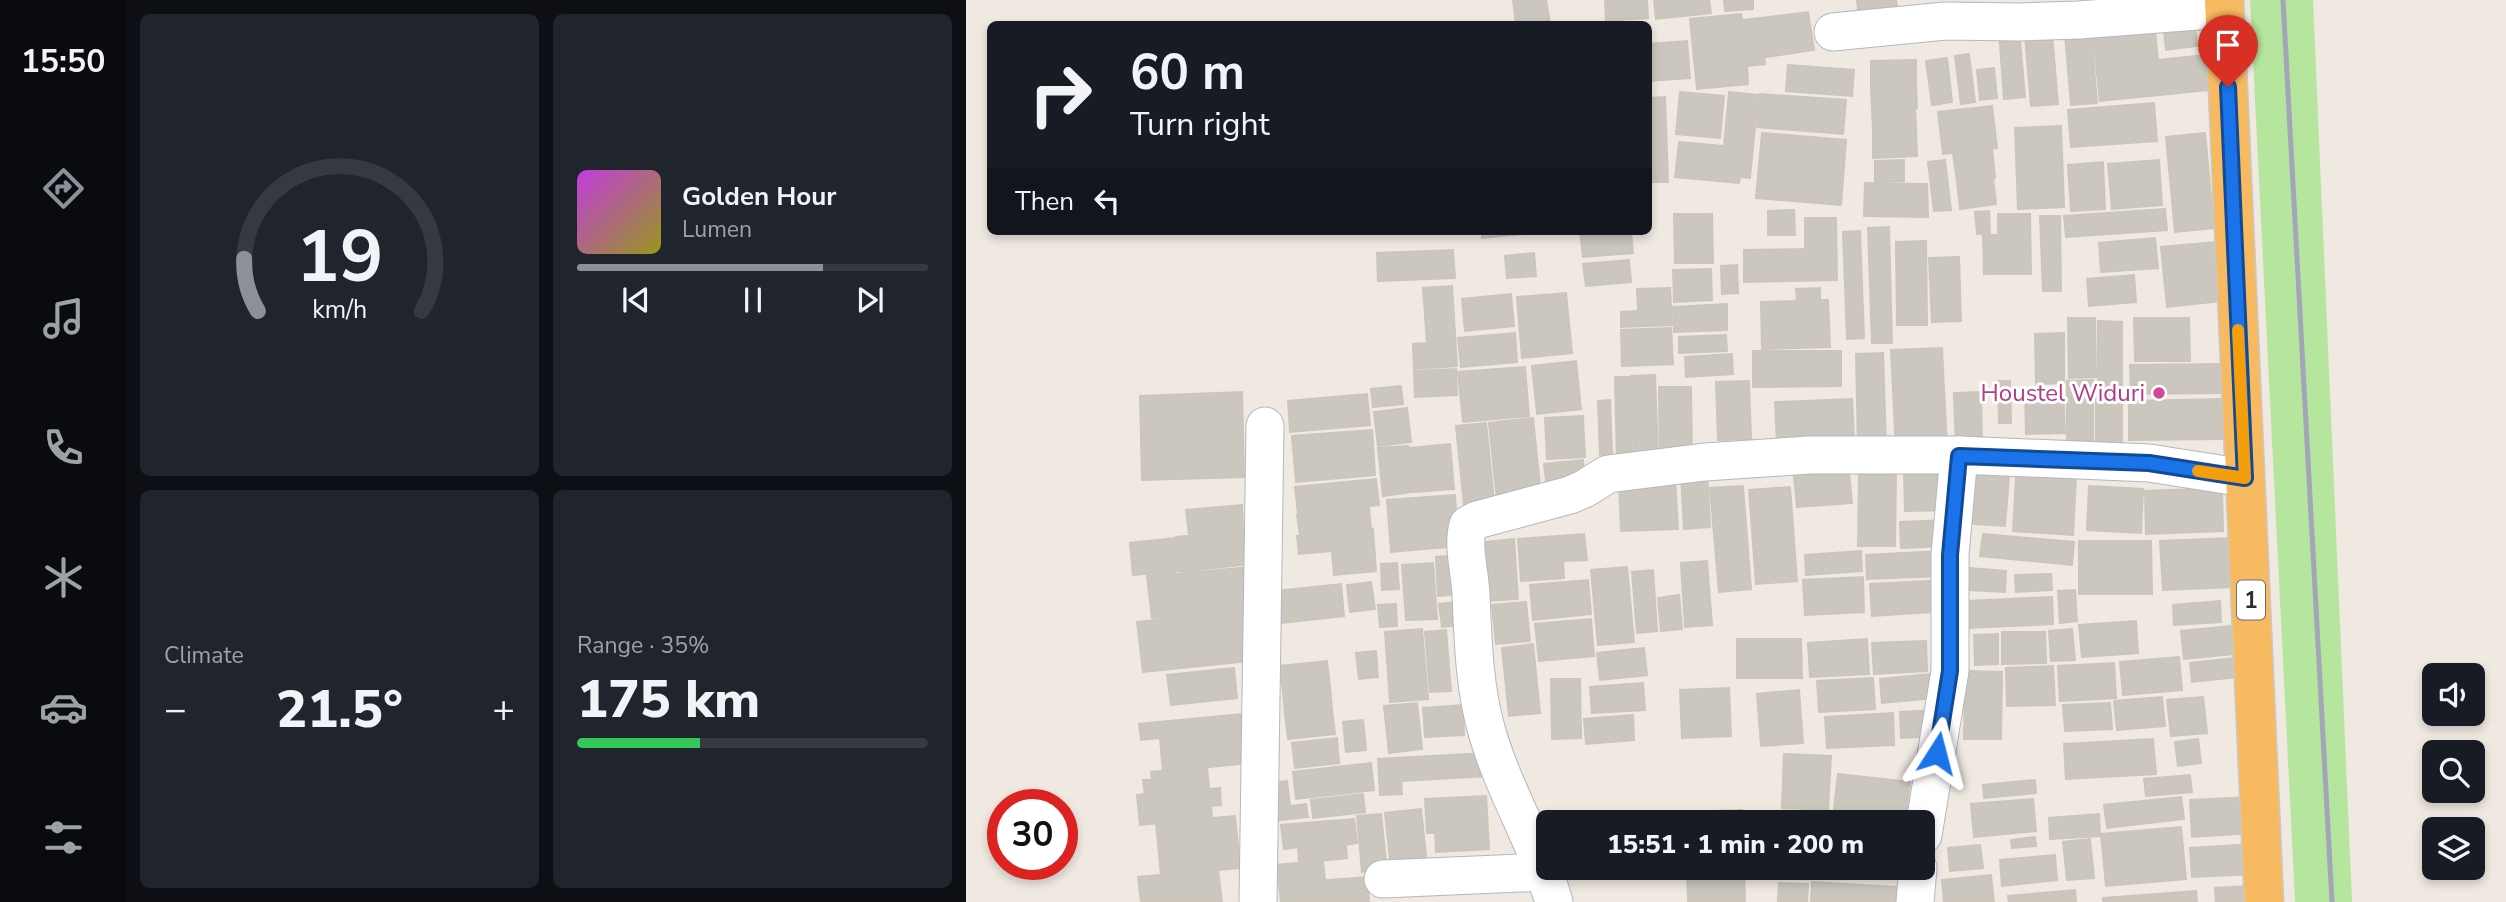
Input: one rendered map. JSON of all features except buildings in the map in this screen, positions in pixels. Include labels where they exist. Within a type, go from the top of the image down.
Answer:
[{"type":"highway","name":"1","points":[[2224,4],[2264,902]]},
{"type":"street","points":[[1833,32],[1945,20],[2079,20],[2224,4]]},
{"type":"street","points":[[1258,902],[1265,426]]},
{"type":"street","points":[[1382,880],[1549,887],[1486,731],[1475,676],[1470,573],[1465,536],[1468,525],[1477,520],[1570,495],[1608,474],[1705,462],[1809,455],[1959,456],[2149,463],[2245,478]]},
{"type":"street","points":[[1927,810],[1950,671],[1950,555],[1959,456]]},
{"type":"street","points":[[1915,902],[1917,880]]},
{"type":"green space","points":[[2250,0],[2313,0],[2352,902],[2295,902]]},
{"type":"railway","points":[[2283,0],[2332,902]]},
{"type":"slow traffic","points":[[2198,471],[2245,478],[2238,330]]},
{"type":"place","name":"Houstel Widuri","points":[[2159,393]]},
{"type":"route","points":[[1937,753],[1950,671],[1950,555],[1959,456],[2149,463],[2245,478],[2228,87]]}]
